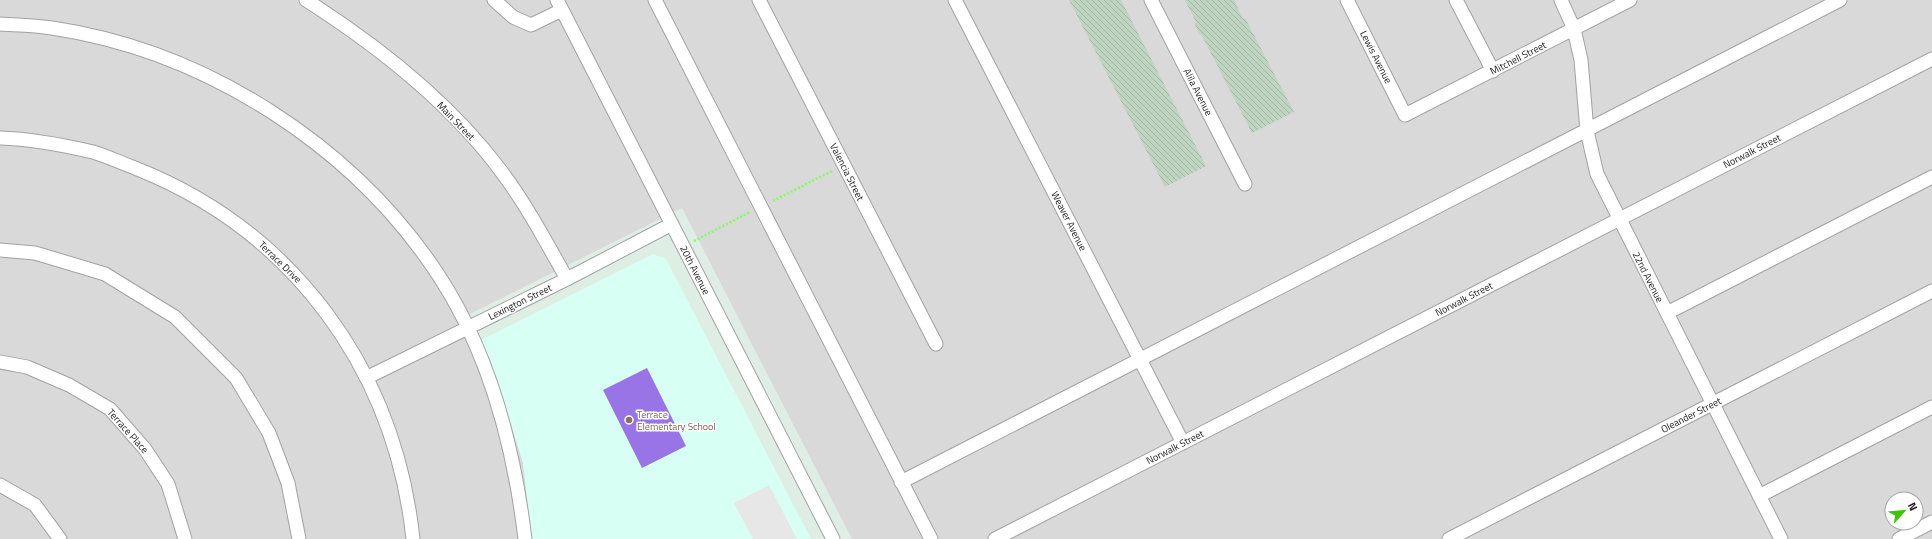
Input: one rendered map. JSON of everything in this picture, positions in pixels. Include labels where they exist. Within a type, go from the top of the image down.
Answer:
[{"type":"street","name":"Main Street","points":[[306,0],[360,36],[410,76],[457,120],[500,171],[536,224],[567,279]]},
{"type":"street","points":[[494,0],[513,17],[531,26],[559,5]]},
{"type":"street","points":[[655,0],[931,539]]},
{"type":"street","name":"Valencia Street","points":[[759,0],[936,344]]},
{"type":"street","name":"Weaver Avenue","points":[[955,0],[1183,443]]},
{"type":"street","name":"Alila Avenue","points":[[1151,0],[1245,184]]},
{"type":"street","name":"Lewis Avenue","points":[[1347,0],[1405,115]]},
{"type":"street","points":[[1456,0],[1492,71]]},
{"type":"street","name":"22nd Avenue","points":[[1561,0],[1574,29],[1581,60],[1587,131],[1597,174],[1781,539]]},
{"type":"street","name":"Mitchell Street","points":[[1405,115],[1630,0]]},
{"type":"street","points":[[902,482],[1840,0]]},
{"type":"street","name":"20th Avenue","points":[[559,5],[833,539]]},
{"type":"street","points":[[0,24],[52,28],[97,37],[154,54],[205,75],[251,100],[304,133],[354,176],[398,222],[439,276],[467,328],[489,380],[504,427],[515,476],[525,539]]},
{"type":"street","name":"Norwalk Street","points":[[995,539],[1932,59]]},
{"type":"street","name":"Terrace Drive","points":[[0,138],[25,139],[94,152],[165,180],[214,207],[255,238],[294,273],[339,330],[366,378],[387,424],[400,464],[407,493],[413,539]]},
{"type":"street","points":[[1666,313],[1932,177]]},
{"type":"street","name":"Lexington Street","points":[[366,378],[567,279],[672,224]]},
{"type":"street","points":[[0,250],[35,253],[105,274],[175,317],[236,378],[269,433],[288,483],[299,539]]},
{"type":"street","name":"Oleander Street","points":[[1449,539],[1932,291]]},
{"type":"street","name":"Terrace Place","points":[[0,362],[27,367],[69,384],[110,409],[145,449],[168,484],[185,539]]},
{"type":"street","points":[[1760,496],[1932,407]]},
{"type":"street","points":[[0,485],[35,504],[60,539]]},
{"type":"street","points":[[1899,539],[1932,522]]},
{"type":"shaded area","points":[[0,0],[1932,0],[1932,539],[852,539],[682,208],[468,315],[496,376],[523,463],[532,539],[0,539]]},
{"type":"shaded area","name":"Terrace Elementary School","points":[[653,254],[666,259],[811,539],[532,539],[523,463],[496,376],[481,340]]},
{"type":"shaded area","points":[[647,368],[686,446],[642,468],[603,390]]},
{"type":"shaded area","points":[[769,485],[797,539],[753,539],[734,503]]},
{"type":"building","points":[[1069,0],[1121,0],[1206,166],[1165,187]]},
{"type":"building","points":[[1185,0],[1234,0],[1294,112],[1252,133],[1201,34],[1200,35],[1194,23],[1196,22]]},
{"type":"place","name":"Terrace Elementary School","points":[[629,420]]}]
